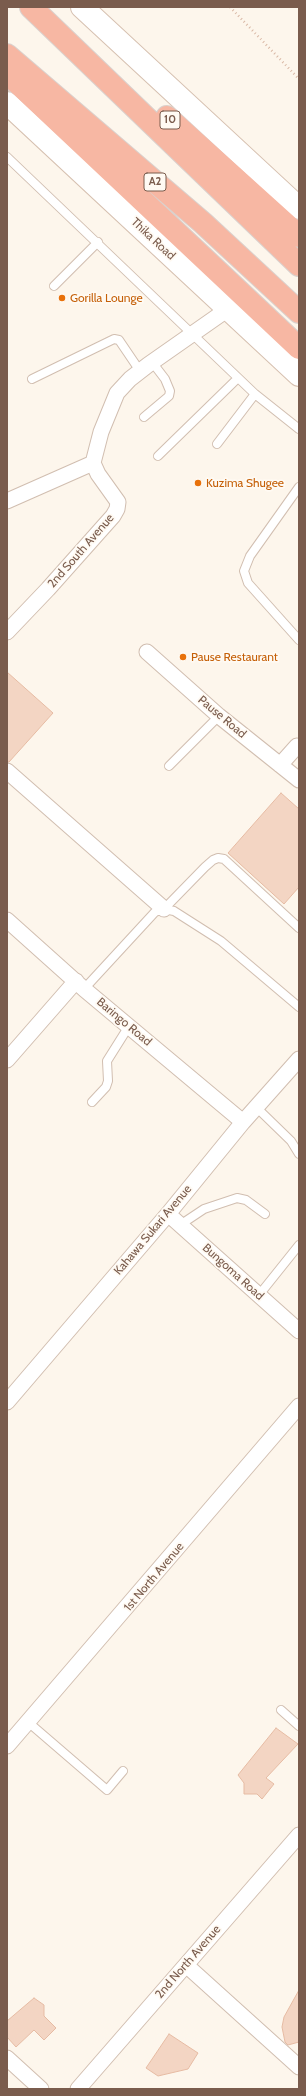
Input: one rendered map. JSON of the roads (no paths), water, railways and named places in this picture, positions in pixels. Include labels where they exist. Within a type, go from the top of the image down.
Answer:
[{"type":"highway","points":[[32,7],[299,265]]},
{"type":"highway","name":"10","points":[[38,7],[156,108],[299,236]]},
{"type":"highway","name":"A2","points":[[7,55],[203,223],[299,312]]},
{"type":"highway","points":[[7,73],[299,348]]},
{"type":"main road","points":[[82,7],[299,208]]},
{"type":"main road","name":"Thika Road","points":[[7,103],[299,375]]},
{"type":"street","points":[[7,502],[92,463],[101,432],[117,393],[140,371],[228,308]]},
{"type":"street","name":"2nd South Avenue","points":[[7,632],[48,589],[113,516],[117,509],[118,502],[92,463]]},
{"type":"street","name":"Pause Road","points":[[147,652],[219,716],[299,780]]},
{"type":"street","points":[[280,765],[298,745]]},
{"type":"street","points":[[7,771],[164,909]]},
{"type":"street","name":"Baringo Road","points":[[7,920],[80,985],[243,1122]]},
{"type":"street","points":[[7,1060],[80,985]]},
{"type":"street","name":"Kahawa Sukari Avenue","points":[[7,1402],[168,1214],[243,1122],[299,1059]]},
{"type":"street","name":"Bungoma Road","points":[[168,1214],[299,1331]]},
{"type":"street","name":"1st North Avenue","points":[[7,1744],[28,1722],[299,1406]]},
{"type":"street","name":"2nd North Avenue","points":[[78,2089],[299,1835]]},
{"type":"street","points":[[186,1966],[299,2067]]},
{"type":"street","points":[[7,2058],[42,2089]]},
{"type":"lane","points":[[7,157],[193,333],[254,394],[299,428]]},
{"type":"lane","points":[[54,286],[98,242]]},
{"type":"lane","points":[[32,378],[114,339],[119,340],[140,371]]},
{"type":"lane","points":[[144,417],[169,396],[170,391],[165,379],[152,362]]},
{"type":"lane","points":[[158,456],[238,378]]},
{"type":"lane","points":[[217,444],[254,394]]},
{"type":"lane","points":[[299,487],[250,556],[244,571],[248,583],[299,640]]},
{"type":"lane","points":[[169,766],[219,716]]},
{"type":"lane","points":[[80,985],[155,912],[164,909],[205,867],[213,860],[218,858],[224,859],[299,928]]},
{"type":"lane","points":[[164,909],[174,911],[221,941],[299,1007]]},
{"type":"lane","points":[[92,1102],[106,1087],[108,1081],[107,1060],[129,1026]]},
{"type":"lane","points":[[256,1107],[291,1141],[299,1154]]},
{"type":"lane","points":[[180,1225],[204,1209],[237,1198],[246,1200],[265,1214]]},
{"type":"lane","points":[[259,1295],[299,1245]]},
{"type":"lane","points":[[281,1710],[299,1726]]},
{"type":"lane","points":[[28,1722],[107,1790],[123,1771]]},
{"type":"place","name":"Gorilla Lounge","points":[[62,298]]},
{"type":"place","name":"Kuzima Shugee","points":[[198,483]]},
{"type":"place","name":"Pause Restaurant","points":[[183,657]]}]
